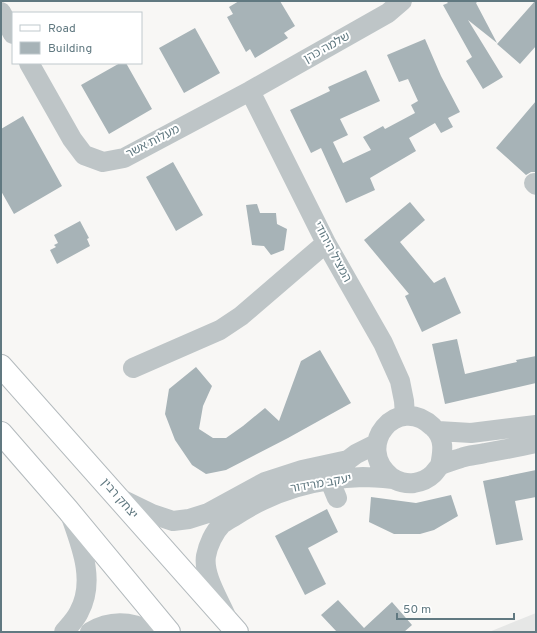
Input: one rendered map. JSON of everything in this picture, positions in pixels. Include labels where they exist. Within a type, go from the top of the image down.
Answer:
[{"type":"main road","name":"יצחק רבין","points":[[1,366],[233,628]]},
{"type":"main road","points":[[1,434],[68,510],[169,632]]},
{"type":"street","name":"שלמה כהן","points":[[250,91],[388,13],[402,1]]},
{"type":"street","points":[[1,12],[12,32]]},
{"type":"street","name":"מעלות אשר","points":[[31,64],[72,139],[84,155],[103,162],[124,158],[250,91]]},
{"type":"street","name":"המציל היהודי","points":[[250,91],[326,243],[385,350],[400,381],[405,415]]},
{"type":"street","points":[[133,368],[220,330],[241,316],[326,243]]},
{"type":"street","points":[[440,466],[443,452],[442,440],[438,431],[427,421],[418,416],[405,415],[393,420],[383,428],[376,444],[376,454],[385,472],[393,479],[403,482],[414,483],[424,480],[433,474],[440,466],[462,457],[536,443]]},
{"type":"street","points":[[438,431],[470,433],[536,424]]},
{"type":"street","name":"יעקב מרידור","points":[[117,497],[152,514],[173,521],[189,519],[208,513],[265,482],[296,471],[348,460],[356,454],[376,444]]},
{"type":"street","name":"יעקב מרידור","points":[[233,628],[208,574],[206,558],[209,544],[222,524],[247,507],[284,491],[314,483],[333,489],[363,477],[393,479]]},
{"type":"street","points":[[64,632],[79,613],[85,598],[87,570],[68,510]]},
{"type":"street","points":[[90,632],[99,626],[126,622],[141,626],[152,632]]},
{"type":"shaded area","points":[[536,613],[536,632],[489,632]]},
{"type":"building","points":[[239,1],[280,1],[295,26],[284,33],[288,38],[255,58],[250,49],[246,52],[227,17],[233,14],[229,7]]},
{"type":"building","points":[[446,1],[478,1],[476,3],[497,43],[468,20],[503,77],[483,89],[466,61],[472,57],[443,5],[448,3]]},
{"type":"building","points":[[535,1],[536,46],[520,64],[497,44]]},
{"type":"building","points":[[195,28],[220,73],[184,93],[159,48]]},
{"type":"building","points":[[425,39],[441,76],[460,112],[448,118],[453,127],[441,133],[435,123],[409,138],[416,151],[370,178],[375,190],[346,203],[321,148],[311,153],[290,110],[330,91],[328,87],[366,70],[380,101],[340,119],[348,135],[333,142],[343,163],[371,150],[363,137],[383,126],[385,129],[415,113],[411,105],[418,101],[408,79],[399,82],[387,55]]},
{"type":"building","points":[[118,64],[127,64],[152,109],[109,134],[81,85]]},
{"type":"building","points":[[536,101],[536,172],[531,172],[526,175],[496,148]]},
{"type":"building","points":[[23,116],[62,186],[14,214],[1,191],[1,129]]},
{"type":"building","points":[[173,162],[203,215],[176,231],[146,177]]},
{"type":"building","points":[[410,202],[425,220],[400,242],[434,283],[445,277],[461,313],[422,332],[405,296],[409,294],[364,240]]},
{"type":"building","points":[[257,204],[260,213],[276,213],[277,224],[287,229],[284,250],[271,255],[264,246],[252,245],[246,205]]},
{"type":"building","points":[[80,221],[89,238],[87,239],[90,246],[57,264],[50,250],[56,247],[54,245],[58,243],[54,235]]},
{"type":"building","points":[[457,339],[465,374],[536,356],[536,383],[445,404],[432,344]]},
{"type":"building","points":[[320,350],[351,403],[226,470],[206,474],[192,465],[175,440],[165,414],[169,389],[196,367],[212,386],[203,406],[199,429],[213,438],[226,438],[265,408],[279,421],[301,361]]},
{"type":"building","points":[[536,470],[536,497],[515,501],[523,540],[496,545],[483,481]]},
{"type":"building","points":[[451,495],[458,516],[434,530],[420,534],[394,534],[369,522],[371,497],[416,503]]},
{"type":"building","points":[[327,509],[338,532],[308,548],[326,584],[305,595],[275,536]]},
{"type":"building","points":[[338,600],[364,628],[392,602],[412,625],[404,632],[337,632],[321,615]]}]
